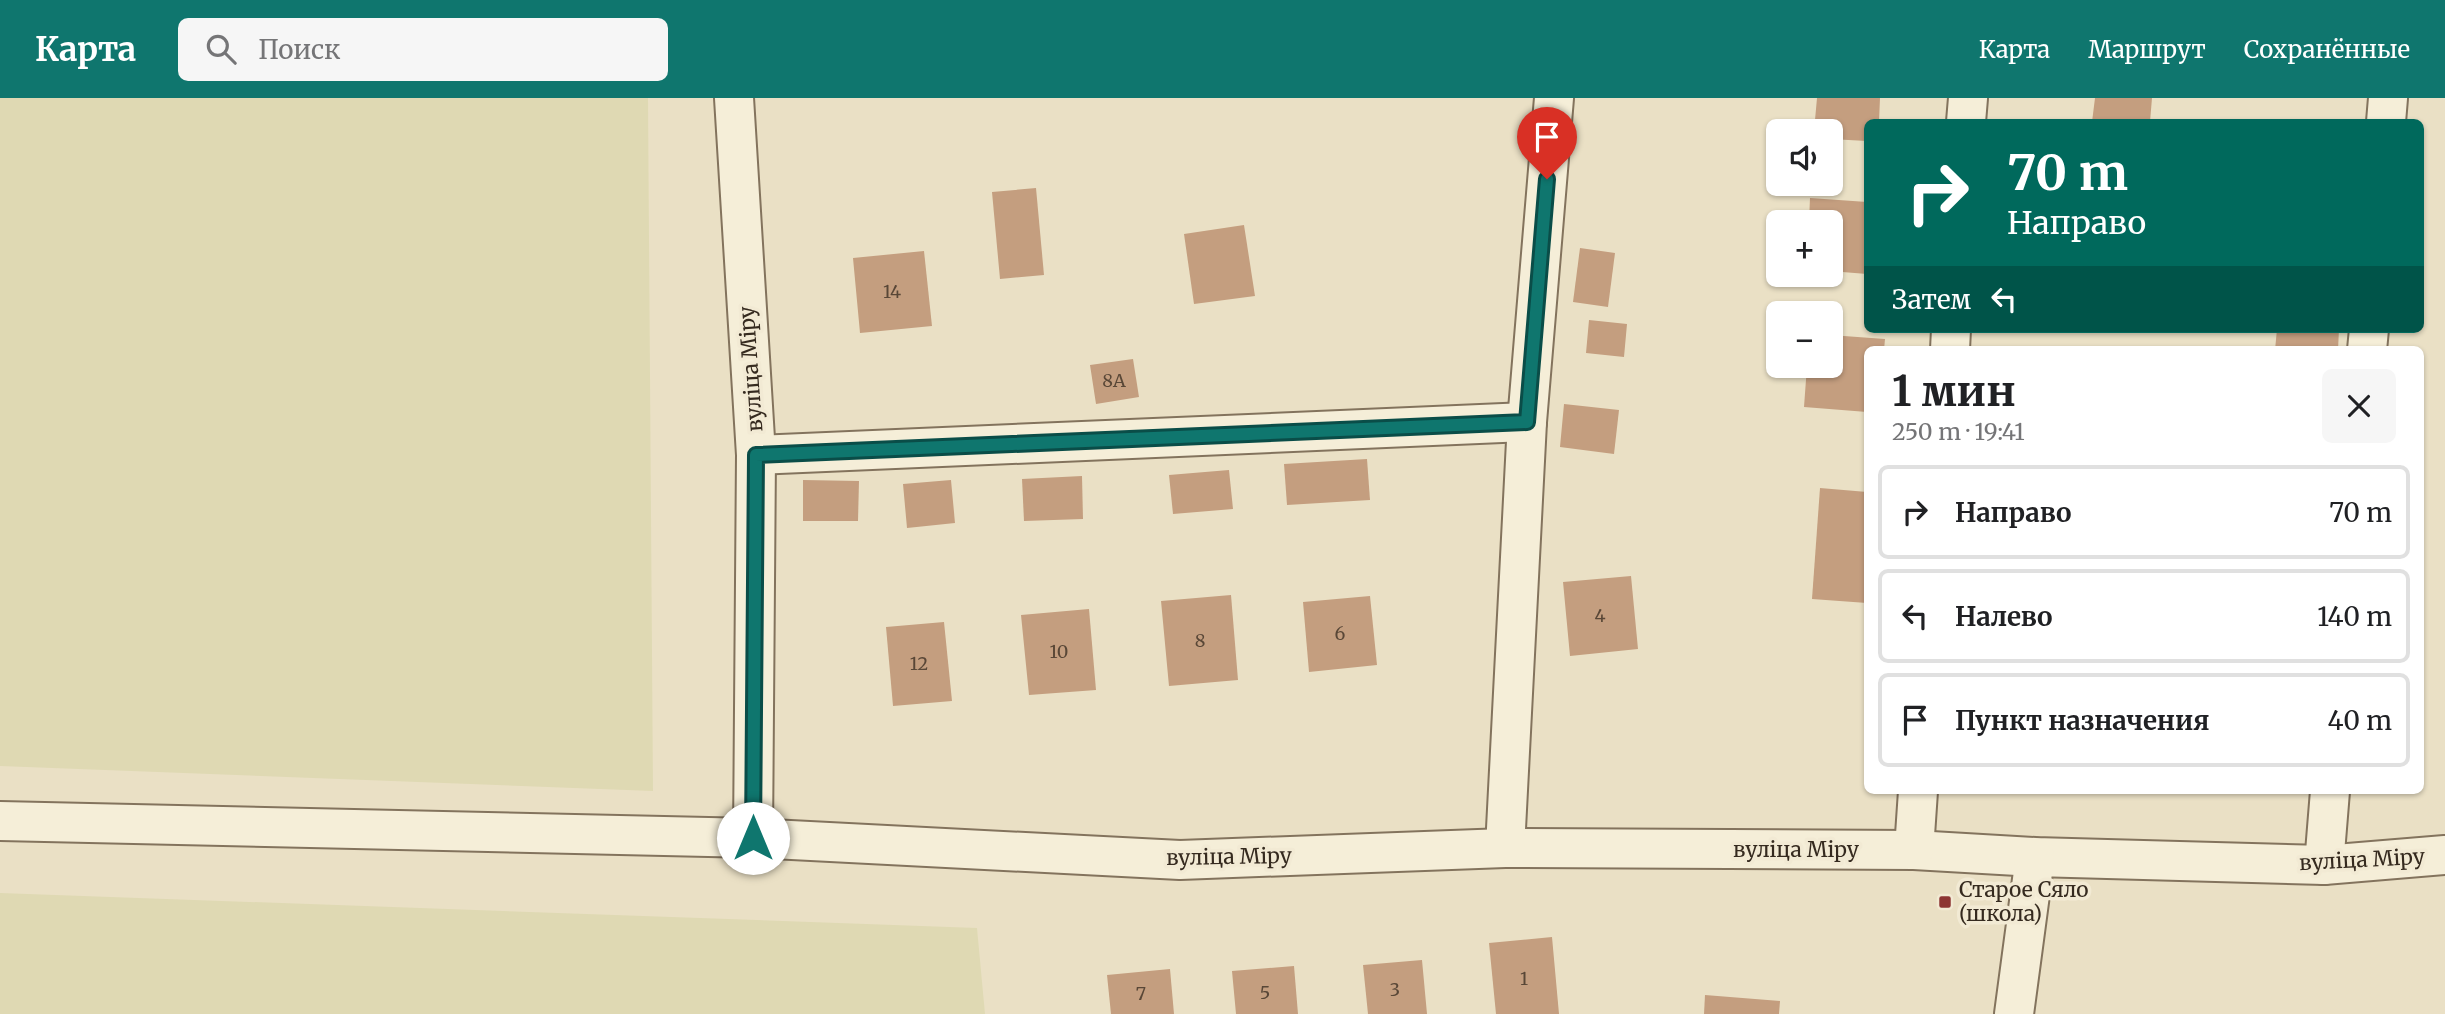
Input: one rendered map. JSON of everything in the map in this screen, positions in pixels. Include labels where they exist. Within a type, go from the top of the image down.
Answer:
[{"type":"street","name":"вуліца Міру","points":[[734,98],[756,455],[753,838],[1180,860],[1505,848],[1914,850],[2324,865],[2445,855]]},
{"type":"street","points":[[1505,848],[1527,422],[1554,98]]},
{"type":"street","points":[[1966,119],[1968,98]]},
{"type":"street","points":[[2386,119],[2388,98]]},
{"type":"street","points":[[756,455],[1527,422]]},
{"type":"street","points":[[1914,850],[1918,794]]},
{"type":"street","points":[[2324,865],[2330,794]]},
{"type":"street","points":[[0,821],[753,838]]},
{"type":"street","points":[[2014,1014],[2035,856]]},
{"type":"shaded area","points":[[0,98],[648,98],[653,791],[0,766]]},
{"type":"shaded area","points":[[0,893],[977,928],[985,1014],[0,1014]]},
{"type":"building","points":[[1817,98],[1880,98],[1879,119],[1864,119],[1864,141],[1843,140],[1843,119],[1815,119]]},
{"type":"building","points":[[2095,98],[2152,98],[2150,119],[2092,119]]},
{"type":"building","points":[[1036,188],[1044,275],[1000,279],[992,192]]},
{"type":"building","points":[[1810,198],[1864,202],[1864,274],[1843,272],[1843,210],[1810,210]]},
{"type":"building","points":[[1244,225],[1255,296],[1194,304],[1184,234]]},
{"type":"building","points":[[1580,248],[1615,253],[1608,307],[1573,302]]},
{"type":"building","points":[[924,251],[932,326],[860,333],[853,258]]},
{"type":"building","points":[[1589,320],[1627,324],[1624,357],[1586,353]]},
{"type":"building","points":[[2277,333],[2339,333],[2338,346],[2275,346]]},
{"type":"building","points":[[1843,336],[1885,339],[1884,346],[1864,346],[1864,412],[1804,407],[1806,378],[1843,378]]},
{"type":"building","points":[[1133,359],[1139,397],[1096,404],[1090,365]]},
{"type":"building","points":[[1564,404],[1619,410],[1614,454],[1560,447]]},
{"type":"building","points":[[1367,459],[1370,500],[1287,505],[1284,464]]},
{"type":"building","points":[[1229,470],[1233,509],[1173,514],[1169,475]]},
{"type":"building","points":[[1082,476],[1083,519],[1024,521],[1022,479]]},
{"type":"building","points":[[803,480],[859,481],[858,521],[803,521]]},
{"type":"building","points":[[951,480],[955,523],[907,528],[903,484]]},
{"type":"building","points":[[1820,488],[1864,492],[1864,603],[1812,599]]},
{"type":"building","points":[[1631,576],[1638,649],[1570,656],[1563,582]]},
{"type":"building","points":[[1231,595],[1238,680],[1169,686],[1161,601]]},
{"type":"building","points":[[1370,596],[1377,665],[1309,672],[1303,602]]},
{"type":"building","points":[[1089,609],[1096,690],[1029,695],[1021,615]]},
{"type":"building","points":[[944,622],[952,701],[893,706],[886,627]]},
{"type":"building","points":[[1552,937],[1559,1014],[1496,1014],[1489,943]]},
{"type":"building","points":[[1422,960],[1427,1014],[1368,1014],[1363,965]]},
{"type":"building","points":[[1294,966],[1298,1014],[1236,1014],[1232,971]]},
{"type":"building","points":[[1170,969],[1174,1014],[1111,1014],[1107,975]]},
{"type":"building","points":[[1705,995],[1780,1001],[1779,1014],[1704,1014]]},
{"type":"place","name":"Старое Сяло (школа)","points":[[1945,902]]},
{"type":"route","points":[[753,838],[756,455],[1527,422],[1547,179]]}]
